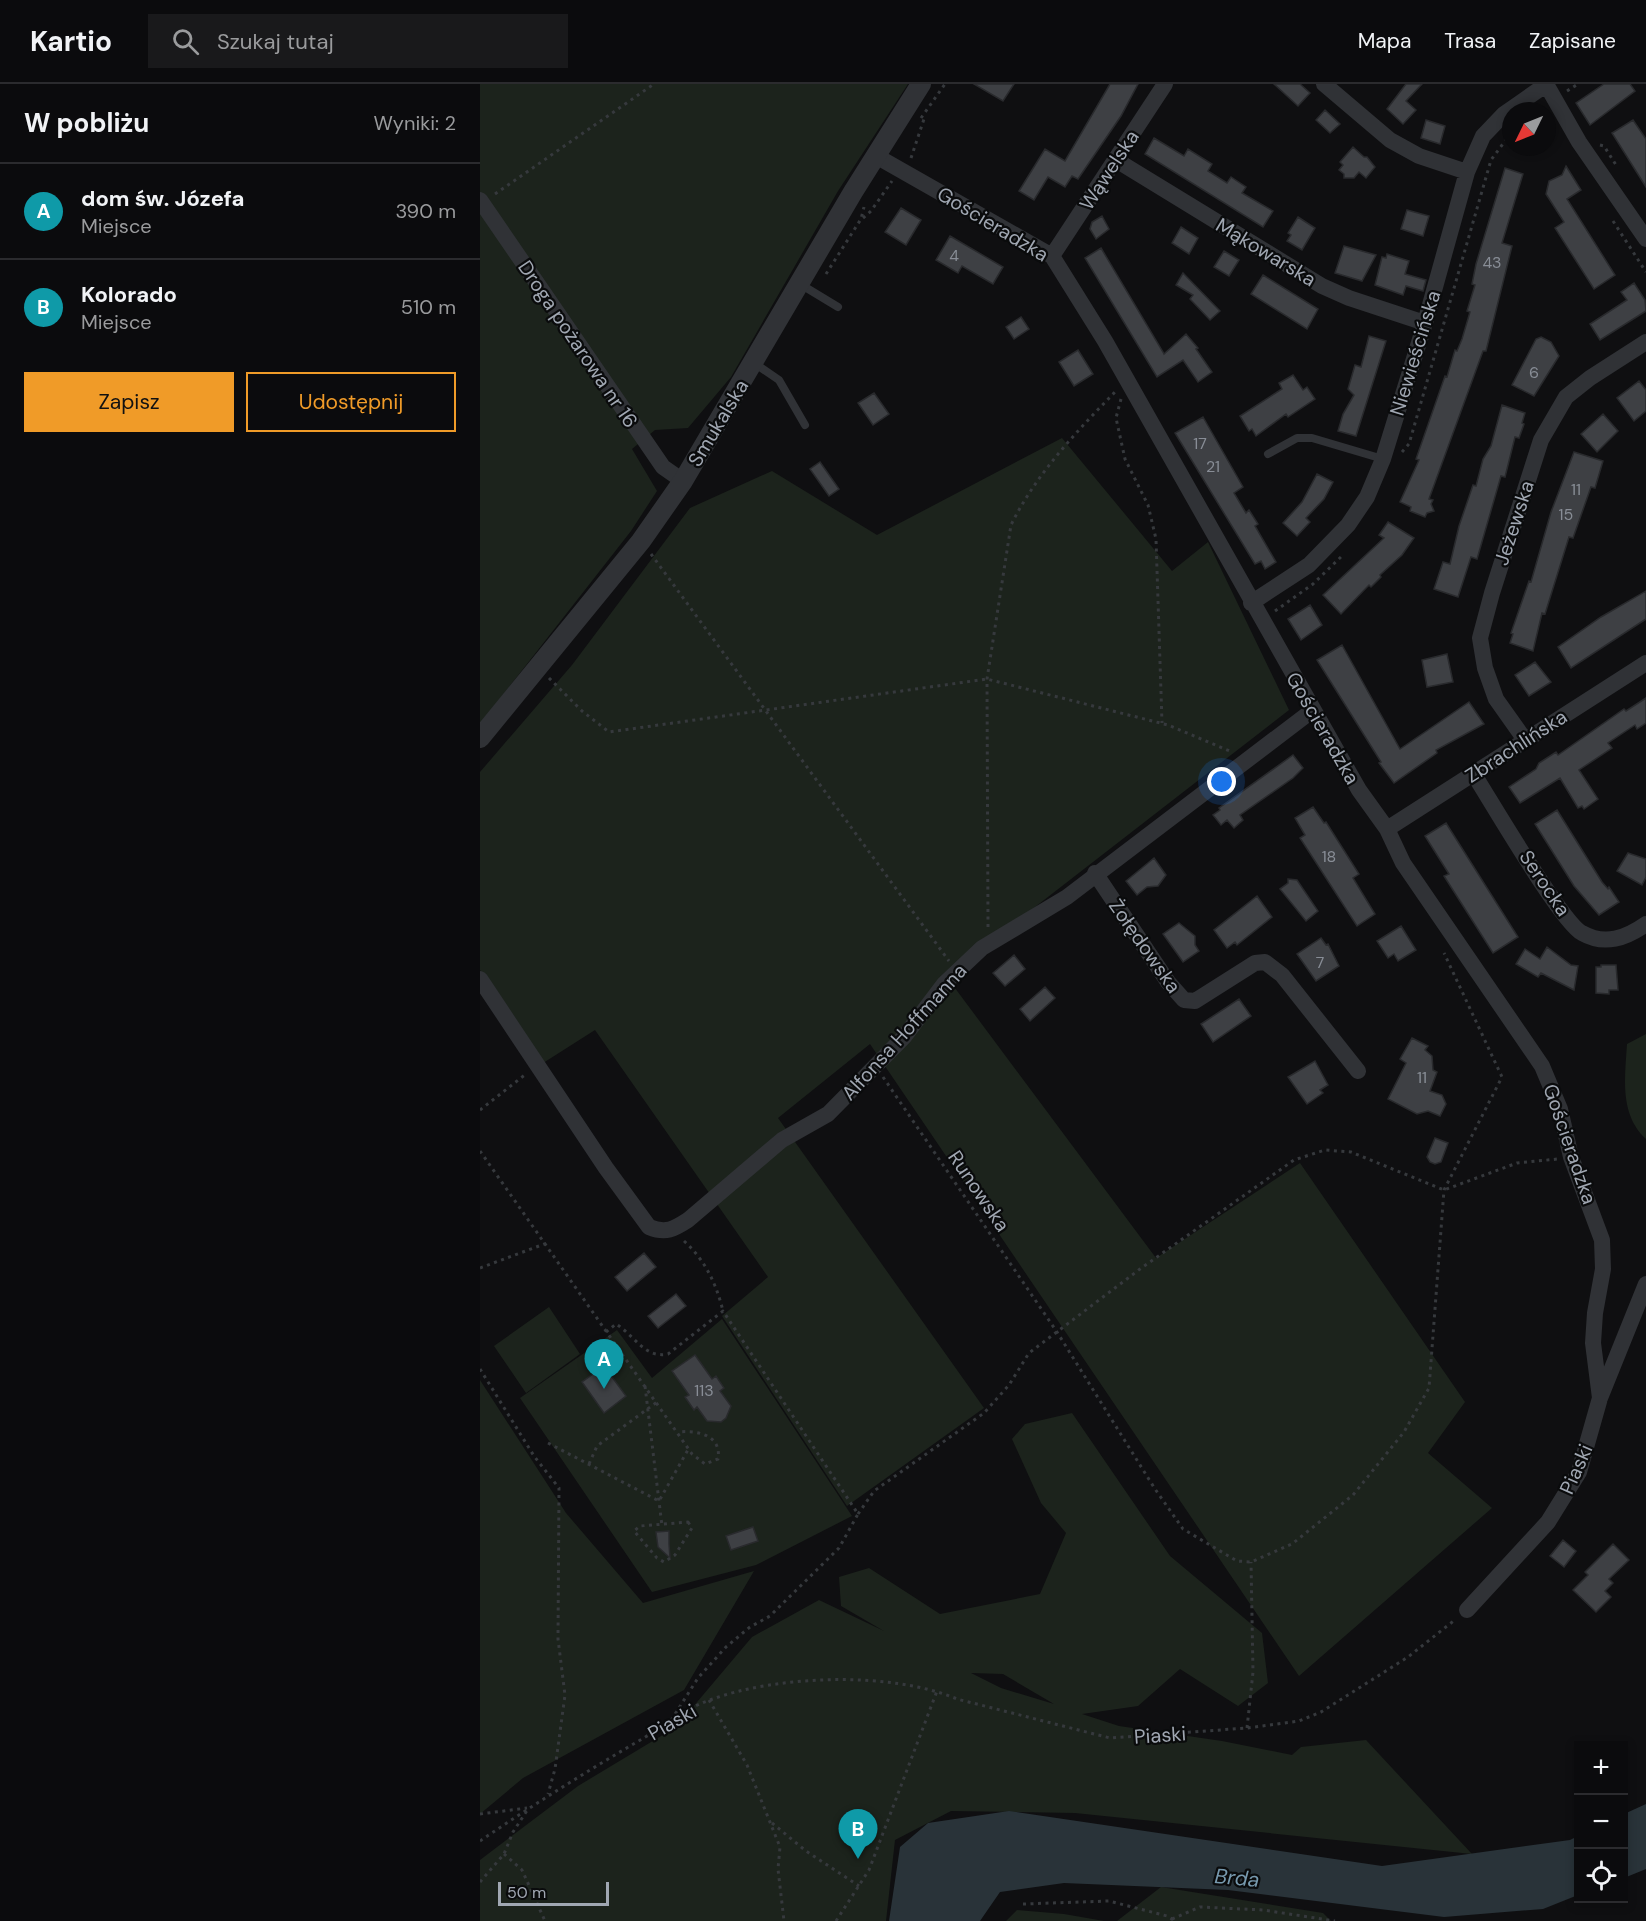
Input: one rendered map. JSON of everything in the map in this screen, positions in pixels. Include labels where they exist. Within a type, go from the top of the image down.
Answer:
[{"type":"street","name":"Smukalska","points":[[480,738],[641,541],[683,481],[921,84]]},
{"type":"street","name":"Wąwelska","points":[[1052,256],[1165,84]]},
{"type":"street","points":[[1324,84],[1390,140],[1419,156],[1467,172]]},
{"type":"street","points":[[1546,84],[1579,142],[1646,239]]},
{"type":"street","name":"Niewieścińska","points":[[1251,603],[1309,565],[1348,525],[1367,497],[1383,459],[1425,322],[1467,172],[1483,136],[1504,114],[1546,84]]},
{"type":"street","name":"Gościeradzka","points":[[876,156],[1052,256],[1127,380],[1251,603],[1359,790],[1387,829],[1402,862],[1542,1066],[1560,1109],[1571,1157],[1602,1240],[1603,1269],[1595,1313],[1593,1343],[1600,1398]]},
{"type":"street","name":"Mąkowarska","points":[[1116,160],[1322,286],[1349,298],[1425,322]]},
{"type":"street","name":"Droga pożarowa nr 16","points":[[481,202],[663,467],[683,481]]},
{"type":"street","name":"Jeżewska","points":[[1525,740],[1496,699],[1485,668],[1480,638],[1492,592],[1540,440],[1566,397],[1590,378],[1646,342]]},
{"type":"street","name":"Zbrachlińska","points":[[1387,829],[1646,663]]},
{"type":"street","name":"Alfonsa Hoffmanna","points":[[672,1230],[688,1220],[782,1140],[828,1113],[904,1037],[944,984],[988,944],[1067,897],[1095,873],[1313,710]]},
{"type":"street","name":"Serocka","points":[[1473,773],[1559,908],[1580,933],[1598,939],[1617,940],[1646,924]]},
{"type":"street","name":"Żołędowska","points":[[1095,873],[1168,982],[1184,1000],[1195,1001],[1255,963],[1265,962],[1282,975],[1358,1071]]},
{"type":"street","points":[[480,979],[537,1066],[649,1227],[659,1231],[672,1230]]},
{"type":"street","name":"Piaski","points":[[1467,1610],[1548,1522],[1579,1472],[1600,1398],[1646,1284]]},
{"type":"lane","points":[[800,284],[838,307]]},
{"type":"lane","points":[[754,363],[779,380],[805,425]]},
{"type":"lane","points":[[1268,454],[1296,438],[1312,438],[1383,459]]},
{"type":"path","points":[[481,202],[654,84]]},
{"type":"path","points":[[926,113],[945,84]]},
{"type":"path","points":[[824,278],[861,219]]},
{"type":"path","points":[[988,944],[987,679],[1011,525],[1021,506],[1075,433],[1127,380]]},
{"type":"path","points":[[1127,380],[1116,418],[1125,459],[1148,505],[1156,539],[1162,723]]},
{"type":"path","points":[[641,541],[957,972]]},
{"type":"path","points":[[547,677],[582,711],[609,732],[987,679],[1162,723],[1248,759]]},
{"type":"path","points":[[1247,1728],[1253,1672],[1251,1562],[1292,1544],[1353,1495],[1404,1432],[1429,1388],[1444,1190],[1502,1077],[1444,952]]},
{"type":"path","points":[[480,1110],[537,1066]]},
{"type":"path","name":"Runowska","points":[[876,1067],[1057,1332],[1155,1489],[1184,1529],[1237,1561],[1251,1562]]},
{"type":"path","points":[[670,1722],[698,1678],[726,1647],[750,1627],[770,1616],[839,1548],[874,1491],[984,1413],[1009,1384],[1029,1353],[1140,1269],[1294,1160],[1325,1150],[1351,1152],[1444,1190],[1517,1164],[1571,1157]]},
{"type":"path","points":[[480,1151],[547,1243],[606,1332],[645,1384],[688,1448],[705,1464],[717,1459],[719,1451],[712,1439],[694,1430],[678,1432]]},
{"type":"path","points":[[672,1230],[706,1265],[719,1293],[723,1311],[858,1514]]},
{"type":"path","points":[[480,1268],[547,1243]]},
{"type":"path","points":[[606,1332],[616,1324],[639,1346],[660,1356],[668,1354],[723,1311]]},
{"type":"path","points":[[480,1368],[534,1456],[559,1488],[558,1640],[565,1695],[555,1769],[548,1795]]},
{"type":"path","points":[[645,1384],[662,1526]]},
{"type":"path","points":[[589,1464],[597,1446],[657,1401]]},
{"type":"path","points":[[548,1443],[659,1501]]},
{"type":"path","points":[[659,1501],[688,1448]]},
{"type":"path","points":[[688,1522],[692,1528],[675,1555],[664,1562],[657,1558],[634,1531],[640,1526],[662,1526],[688,1522]]},
{"type":"path","name":"Piaski","points":[[480,1814],[529,1808],[709,1700],[761,1687],[807,1682],[882,1681],[937,1690],[957,1699],[1110,1738],[1247,1728],[1299,1721],[1321,1712],[1408,1658],[1467,1610]]},
{"type":"path","points":[[836,1921],[861,1884],[885,1835],[937,1690]]},
{"type":"path","points":[[709,1700],[747,1765],[780,1846],[778,1869],[784,1921]]},
{"type":"path","points":[[480,1841],[529,1808]]},
{"type":"path","points":[[480,1882],[504,1854],[513,1833],[529,1808]]},
{"type":"path","points":[[770,1822],[806,1851],[861,1884]]},
{"type":"path","points":[[504,1854],[522,1870],[545,1921]]},
{"type":"path","points":[[1023,1904],[1109,1901],[1173,1920],[1200,1908],[1263,1910],[1335,1921]]},
{"type":"shaded area","points":[[480,84],[908,84],[838,191],[731,377],[688,428],[655,430],[632,449],[657,491],[631,531],[480,724]]},
{"type":"shaded area","points":[[1062,438],[1172,571],[1208,542],[1289,710],[946,976],[1156,1258],[1300,1163],[1465,1402],[1428,1453],[1492,1508],[1299,1676],[870,1044],[778,1118],[984,1408],[847,1506],[722,1316],[768,1277],[595,1030],[540,1065],[480,970],[480,772],[572,665],[690,508],[772,471],[877,535]]},
{"type":"shaded area","points":[[1646,1034],[1646,1139],[1631,1118],[1625,1082],[1627,1044]]},
{"type":"shaded area","points":[[549,1307],[580,1354],[526,1393],[494,1346]]},
{"type":"shaded area","points":[[722,1319],[852,1516],[756,1565],[652,1592],[520,1398],[617,1330],[652,1378]]},
{"type":"shaded area","points":[[480,1380],[566,1513],[643,1603],[754,1571],[684,1690],[523,1778],[480,1814]]},
{"type":"shaded area","points":[[1072,1413],[1170,1556],[1262,1633],[1268,1683],[1238,1706],[1180,1669],[1138,1706],[1082,1714],[1119,1726],[1222,1741],[1292,1755],[1301,1747],[1366,1740],[1472,1854],[1075,1813],[951,1811],[895,1840],[886,1921],[480,1921],[480,1860],[578,1786],[676,1727],[752,1637],[819,1600],[884,1631],[841,1606],[839,1577],[869,1568],[940,1614],[1040,1594],[1066,1533],[1041,1503],[1012,1439],[1025,1424]],"holes":[[[971,1673],[1003,1674],[1054,1704],[1001,1688]]]},
{"type":"shaded area","points":[[1161,1887],[1323,1913],[1331,1921],[1117,1921]]},
{"type":"shaded area","points":[[1017,1910],[1064,1914],[1104,1921],[1006,1921]]},
{"type":"water","points":[[1646,1804],[1646,1869],[1628,1876],[1628,1849],[1628,1812]]},
{"type":"water","name":"Brda","points":[[1009,1811],[1382,1866],[1574,1838],[1574,1897],[1543,1909],[1444,1917],[1228,1890],[1064,1883],[1000,1892],[980,1921],[889,1921],[900,1847],[928,1823]]},
{"type":"building","points":[[974,84],[1014,84],[1003,101]]},
{"type":"building","points":[[1110,84],[1138,84],[1121,116],[1078,179],[1072,176],[1065,187],[1048,177],[1034,200],[1019,191],[1045,149],[1065,161]]},
{"type":"building","points":[[1274,84],[1300,84],[1310,93],[1298,106]]},
{"type":"building","points":[[1406,84],[1422,84],[1406,101],[1416,110],[1403,124],[1387,109]]},
{"type":"building","points":[[1604,84],[1630,84],[1635,91],[1590,125],[1576,103]]},
{"type":"building","points":[[1325,110],[1340,124],[1330,133],[1316,120]]},
{"type":"building","points":[[1426,120],[1445,126],[1440,144],[1421,138]]},
{"type":"building","points":[[1633,120],[1646,139],[1646,187],[1612,133]]},
{"type":"building","points":[[1154,138],[1184,156],[1188,149],[1212,164],[1208,171],[1227,183],[1231,177],[1246,187],[1242,193],[1273,211],[1263,227],[1145,154]]},
{"type":"building","points":[[1353,147],[1367,157],[1375,167],[1366,178],[1359,172],[1354,178],[1344,178],[1344,174],[1339,170],[1343,165],[1340,162]]},
{"type":"building","points":[[1566,166],[1581,190],[1567,199],[1615,275],[1594,289],[1555,228],[1564,222],[1546,194],[1549,181],[1562,175]]},
{"type":"building","points":[[1505,168],[1523,174],[1502,243],[1512,246],[1486,351],[1483,351],[1429,499],[1433,500],[1431,504],[1434,511],[1427,513],[1425,517],[1410,511],[1411,507],[1400,502],[1419,460],[1416,459],[1445,376],[1447,377],[1455,350],[1457,351],[1462,339],[1470,312],[1467,311],[1475,285],[1472,284],[1476,264]]},
{"type":"building","points":[[901,208],[921,220],[906,245],[885,232]]},
{"type":"building","points":[[1407,210],[1429,216],[1423,236],[1401,229]]},
{"type":"building","points":[[1102,216],[1109,229],[1096,239],[1090,229],[1092,222]]},
{"type":"building","points":[[1298,217],[1315,228],[1302,250],[1287,241],[1291,235],[1288,233]]},
{"type":"building","points":[[1181,227],[1198,238],[1189,254],[1172,243]]},
{"type":"building","points":[[950,236],[1003,267],[993,284],[962,266],[958,273],[936,260]]},
{"type":"building","points":[[1344,246],[1376,255],[1362,281],[1335,273]]},
{"type":"building","points":[[1101,248],[1164,354],[1186,334],[1198,348],[1196,349],[1212,372],[1198,382],[1183,360],[1157,377],[1085,258]]},
{"type":"building","points":[[1224,251],[1239,260],[1229,276],[1214,267]]},
{"type":"building","points":[[1387,254],[1409,261],[1405,274],[1426,280],[1423,291],[1406,286],[1403,295],[1375,285],[1382,257],[1386,258]]},
{"type":"building","points":[[1183,273],[1220,311],[1210,320],[1190,299],[1193,295],[1176,285]]},
{"type":"building","points":[[1263,275],[1318,309],[1307,329],[1251,294]]},
{"type":"building","points":[[1634,283],[1645,300],[1646,311],[1600,340],[1590,324],[1627,300],[1621,292]]},
{"type":"building","points":[[1021,317],[1029,329],[1014,339],[1006,327]]},
{"type":"building","points":[[1369,336],[1386,341],[1356,436],[1338,431],[1343,414],[1354,395],[1348,389],[1355,365],[1361,367]]},
{"type":"building","points":[[1541,337],[1551,342],[1559,356],[1534,396],[1512,385],[1536,339]]},
{"type":"building","points":[[1078,350],[1093,374],[1074,386],[1059,362]]},
{"type":"building","points":[[1293,375],[1303,390],[1307,387],[1315,399],[1288,417],[1286,414],[1256,436],[1252,429],[1249,431],[1240,416],[1282,389],[1279,383]]},
{"type":"building","points":[[1639,381],[1646,390],[1646,411],[1634,421],[1617,398]]},
{"type":"building","points":[[874,393],[889,414],[873,425],[858,403]]},
{"type":"building","points":[[1502,405],[1525,413],[1522,423],[1524,424],[1519,438],[1515,437],[1505,477],[1501,476],[1477,559],[1471,557],[1458,597],[1434,589],[1443,562],[1450,564],[1459,526],[1473,485],[1476,486],[1483,459],[1491,446]]},
{"type":"building","points":[[1603,414],[1618,431],[1597,452],[1581,434]]},
{"type":"building","points":[[1203,417],[1243,487],[1234,493],[1246,513],[1249,510],[1258,524],[1255,526],[1276,562],[1265,569],[1261,561],[1255,564],[1175,433]]},
{"type":"building","points":[[1574,452],[1603,461],[1595,488],[1591,487],[1573,538],[1569,537],[1545,614],[1542,613],[1533,651],[1510,643],[1513,634],[1511,633],[1529,581],[1531,582],[1551,512]]},
{"type":"building","points":[[820,462],[839,489],[829,496],[810,469]]},
{"type":"building","points":[[1317,474],[1333,482],[1324,499],[1306,518],[1310,522],[1297,536],[1283,523],[1302,502]]},
{"type":"building","points":[[1388,522],[1414,538],[1402,555],[1380,575],[1381,577],[1371,587],[1369,585],[1341,614],[1323,595],[1384,538],[1379,535]]},
{"type":"building","points":[[1646,591],[1646,619],[1571,668],[1558,647],[1601,617]]},
{"type":"building","points":[[1310,605],[1322,625],[1301,640],[1288,619]]},
{"type":"building","points":[[1342,645],[1400,749],[1469,702],[1484,724],[1436,750],[1437,753],[1394,783],[1379,763],[1381,762],[1317,660]]},
{"type":"building","points":[[1447,654],[1453,682],[1427,687],[1422,660]]},
{"type":"building","points":[[1535,662],[1551,682],[1529,696],[1515,675]]},
{"type":"building","points":[[1646,698],[1646,723],[1637,729],[1635,725],[1608,743],[1612,748],[1579,770],[1598,799],[1584,809],[1582,806],[1578,808],[1560,778],[1520,803],[1509,787],[1536,769],[1539,763],[1556,752],[1558,755],[1624,709],[1626,711]]},
{"type":"building","points":[[1293,755],[1303,768],[1293,778],[1240,815],[1243,820],[1234,828],[1227,820],[1221,825],[1213,815],[1220,810],[1219,808]]},
{"type":"building","points":[[1313,807],[1324,823],[1326,822],[1359,874],[1353,878],[1375,914],[1357,926],[1300,838],[1305,835],[1295,818]]},
{"type":"building","points":[[1557,810],[1602,882],[1608,889],[1609,887],[1619,902],[1599,915],[1574,886],[1535,824]]},
{"type":"building","points":[[1446,823],[1518,937],[1493,953],[1444,876],[1449,874],[1425,836]]},
{"type":"building","points":[[1628,853],[1646,859],[1646,877],[1642,885],[1617,871]]},
{"type":"building","points":[[1154,858],[1166,875],[1158,886],[1147,887],[1137,895],[1126,881]]},
{"type":"building","points":[[1288,879],[1297,880],[1318,911],[1306,921],[1280,889],[1288,883]]},
{"type":"building","points":[[1257,896],[1272,917],[1237,945],[1235,942],[1227,948],[1214,930]]},
{"type":"building","points":[[1179,923],[1195,936],[1195,945],[1199,951],[1183,962],[1163,934]]},
{"type":"building","points":[[1401,926],[1416,950],[1398,961],[1394,954],[1388,958],[1377,941]]},
{"type":"building","points":[[1321,938],[1326,945],[1328,944],[1339,966],[1316,981],[1297,954]]},
{"type":"building","points":[[1547,947],[1571,965],[1578,966],[1574,990],[1541,973],[1538,977],[1516,964],[1525,949],[1540,959]]},
{"type":"building","points":[[1014,955],[1025,969],[1005,986],[993,973]]},
{"type":"building","points":[[1601,965],[1616,965],[1618,990],[1609,990],[1609,994],[1596,993],[1596,967],[1601,967]]},
{"type":"building","points":[[1045,987],[1055,998],[1030,1021],[1020,1009]]},
{"type":"building","points":[[1239,999],[1251,1016],[1213,1042],[1201,1024]]},
{"type":"building","points":[[1412,1038],[1428,1046],[1425,1050],[1432,1056],[1433,1070],[1437,1072],[1430,1091],[1442,1095],[1446,1104],[1440,1116],[1428,1111],[1417,1114],[1388,1099],[1406,1063],[1400,1059]]},
{"type":"building","points":[[1315,1061],[1328,1085],[1320,1090],[1323,1093],[1307,1104],[1288,1077]]},
{"type":"building","points":[[1435,1138],[1448,1143],[1441,1162],[1435,1164],[1427,1157]]},
{"type":"building","points":[[644,1253],[656,1267],[627,1291],[615,1277]]},
{"type":"building","points":[[676,1294],[686,1306],[658,1328],[648,1316]]},
{"type":"building","points":[[695,1355],[712,1379],[716,1376],[724,1388],[720,1391],[731,1406],[726,1418],[721,1422],[707,1421],[697,1407],[694,1410],[685,1397],[689,1395],[672,1371]]},
{"type":"building","points":[[604,1366],[626,1396],[604,1413],[582,1382]]},
{"type":"building","points":[[753,1527],[758,1541],[731,1550],[726,1536]]},
{"type":"building","points":[[669,1531],[670,1558],[658,1547],[656,1532]]},
{"type":"building","points":[[1563,1540],[1576,1551],[1564,1567],[1550,1556]]},
{"type":"building","points":[[1613,1544],[1629,1560],[1609,1579],[1613,1583],[1605,1591],[1611,1597],[1596,1612],[1573,1590],[1588,1575],[1585,1572]]},
{"type":"place","name":"dom św. Józefa","points":[[604,1389]]},
{"type":"place","name":"Kolorado","points":[[858,1859]]}]
